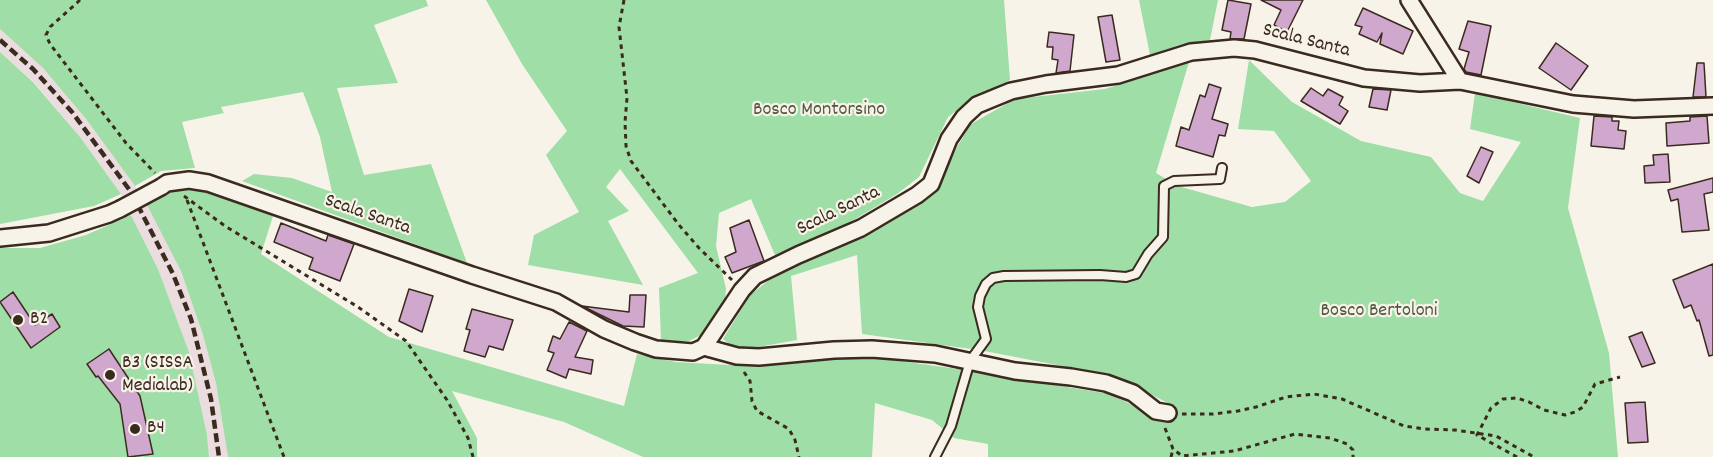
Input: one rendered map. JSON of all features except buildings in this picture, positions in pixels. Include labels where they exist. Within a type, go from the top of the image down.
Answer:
[{"type":"street","points":[[1409,0],[1460,81]]},
{"type":"street","name":"Scala Santa","points":[[0,238],[49,233],[109,214],[164,185],[189,180],[208,183],[472,276],[556,302],[604,330],[657,349],[693,352],[704,347],[742,290],[755,276],[851,233],[917,195],[931,184],[953,131],[971,111],[988,99],[1011,91],[1118,75],[1191,52],[1234,48],[1256,50],[1364,78],[1420,83],[1460,81],[1574,104],[1634,109],[1713,106]]},
{"type":"street","points":[[704,347],[736,356],[759,357],[872,349],[935,354],[1016,371],[1071,377],[1106,384],[1133,393],[1162,412]]},
{"type":"lane","points":[[935,457],[951,426],[970,361],[986,339],[978,307],[983,290],[993,278],[1075,274],[1126,277],[1136,274],[1148,254],[1163,237],[1164,186],[1174,181],[1220,179],[1222,168]]},
{"type":"path","points":[[80,0],[50,27],[46,35],[50,44],[126,142],[164,185],[225,226],[358,307],[406,341],[447,400],[468,438],[473,457]]},
{"type":"path","points":[[624,0],[619,27],[627,98],[626,146],[631,161],[654,194],[699,248],[742,290]]},
{"type":"path","points":[[187,199],[284,457]]},
{"type":"path","points":[[736,356],[750,381],[752,401],[757,411],[789,429],[800,457]]},
{"type":"path","points":[[1477,435],[1491,408],[1503,399],[1516,398],[1565,416],[1583,407],[1595,384],[1620,377]]},
{"type":"path","points":[[1172,457],[1173,449],[1162,412],[1193,415],[1221,413],[1256,407],[1286,397],[1314,394],[1342,399],[1404,426],[1496,436],[1534,457]]},
{"type":"path","points":[[1173,449],[1182,456],[1224,452],[1295,434],[1330,438],[1347,444],[1353,450],[1353,457]]},
{"type":"path","points":[[1477,435],[1517,457]]},
{"type":"shaded area","points":[[0,29],[43,68],[86,119],[135,186],[164,234],[181,271],[203,335],[216,382],[228,457],[209,457],[207,435],[189,352],[158,269],[121,194],[80,137],[34,82],[0,52]]},
{"type":"green space","points":[[0,0],[426,0],[428,6],[374,25],[398,83],[337,88],[364,175],[431,164],[467,263],[242,181],[254,174],[292,178],[332,192],[320,137],[303,92],[221,107],[224,113],[182,122],[195,168],[161,171],[135,186],[86,119],[43,68],[0,29]]},
{"type":"green space","name":"Bosco Montorsino","points":[[486,0],[1004,0],[1010,80],[972,98],[948,117],[919,177],[897,194],[847,224],[775,255],[751,199],[719,213],[716,246],[726,289],[725,301],[705,333],[689,341],[661,341],[659,288],[698,273],[620,169],[606,187],[629,211],[608,221],[643,285],[528,265],[534,235],[579,212],[546,155],[567,131],[522,64]]},
{"type":"green space","points":[[1139,0],[1218,0],[1210,40],[1179,45],[1150,55]]},
{"type":"green space","points":[[0,52],[33,82],[80,137],[121,194],[94,206],[0,224]]},
{"type":"green space","name":"Bosco Bertoloni","points":[[1249,60],[1292,102],[1361,141],[1431,157],[1460,193],[1483,201],[1521,142],[1470,129],[1475,93],[1580,118],[1568,208],[1609,353],[1618,457],[988,457],[988,444],[954,438],[932,420],[875,403],[872,457],[643,457],[564,422],[452,391],[477,438],[477,457],[228,457],[216,383],[203,335],[181,271],[147,205],[165,194],[191,187],[217,193],[273,216],[261,254],[389,337],[624,406],[637,354],[676,362],[747,366],[870,357],[1110,394],[1160,419],[1175,420],[1172,405],[1114,376],[979,350],[862,334],[857,255],[791,276],[797,340],[758,347],[733,347],[723,339],[750,295],[779,272],[857,239],[935,192],[971,124],[1015,99],[1105,89],[1189,62],[1156,173],[1178,186],[1252,207],[1285,202],[1311,181],[1274,131],[1238,129]]},
{"type":"green space","points":[[131,215],[158,269],[189,352],[207,435],[209,457],[0,457],[0,248],[40,248],[86,235]]},
{"type":"railway","points":[[0,40],[33,69],[72,112],[131,192],[173,274],[191,319],[211,399],[219,457]]},
{"type":"place","name":"B2","points":[[18,320]]},
{"type":"place","name":"B3 (SISSA Medialab)","points":[[110,375]]},
{"type":"place","name":"B4","points":[[135,429]]}]
